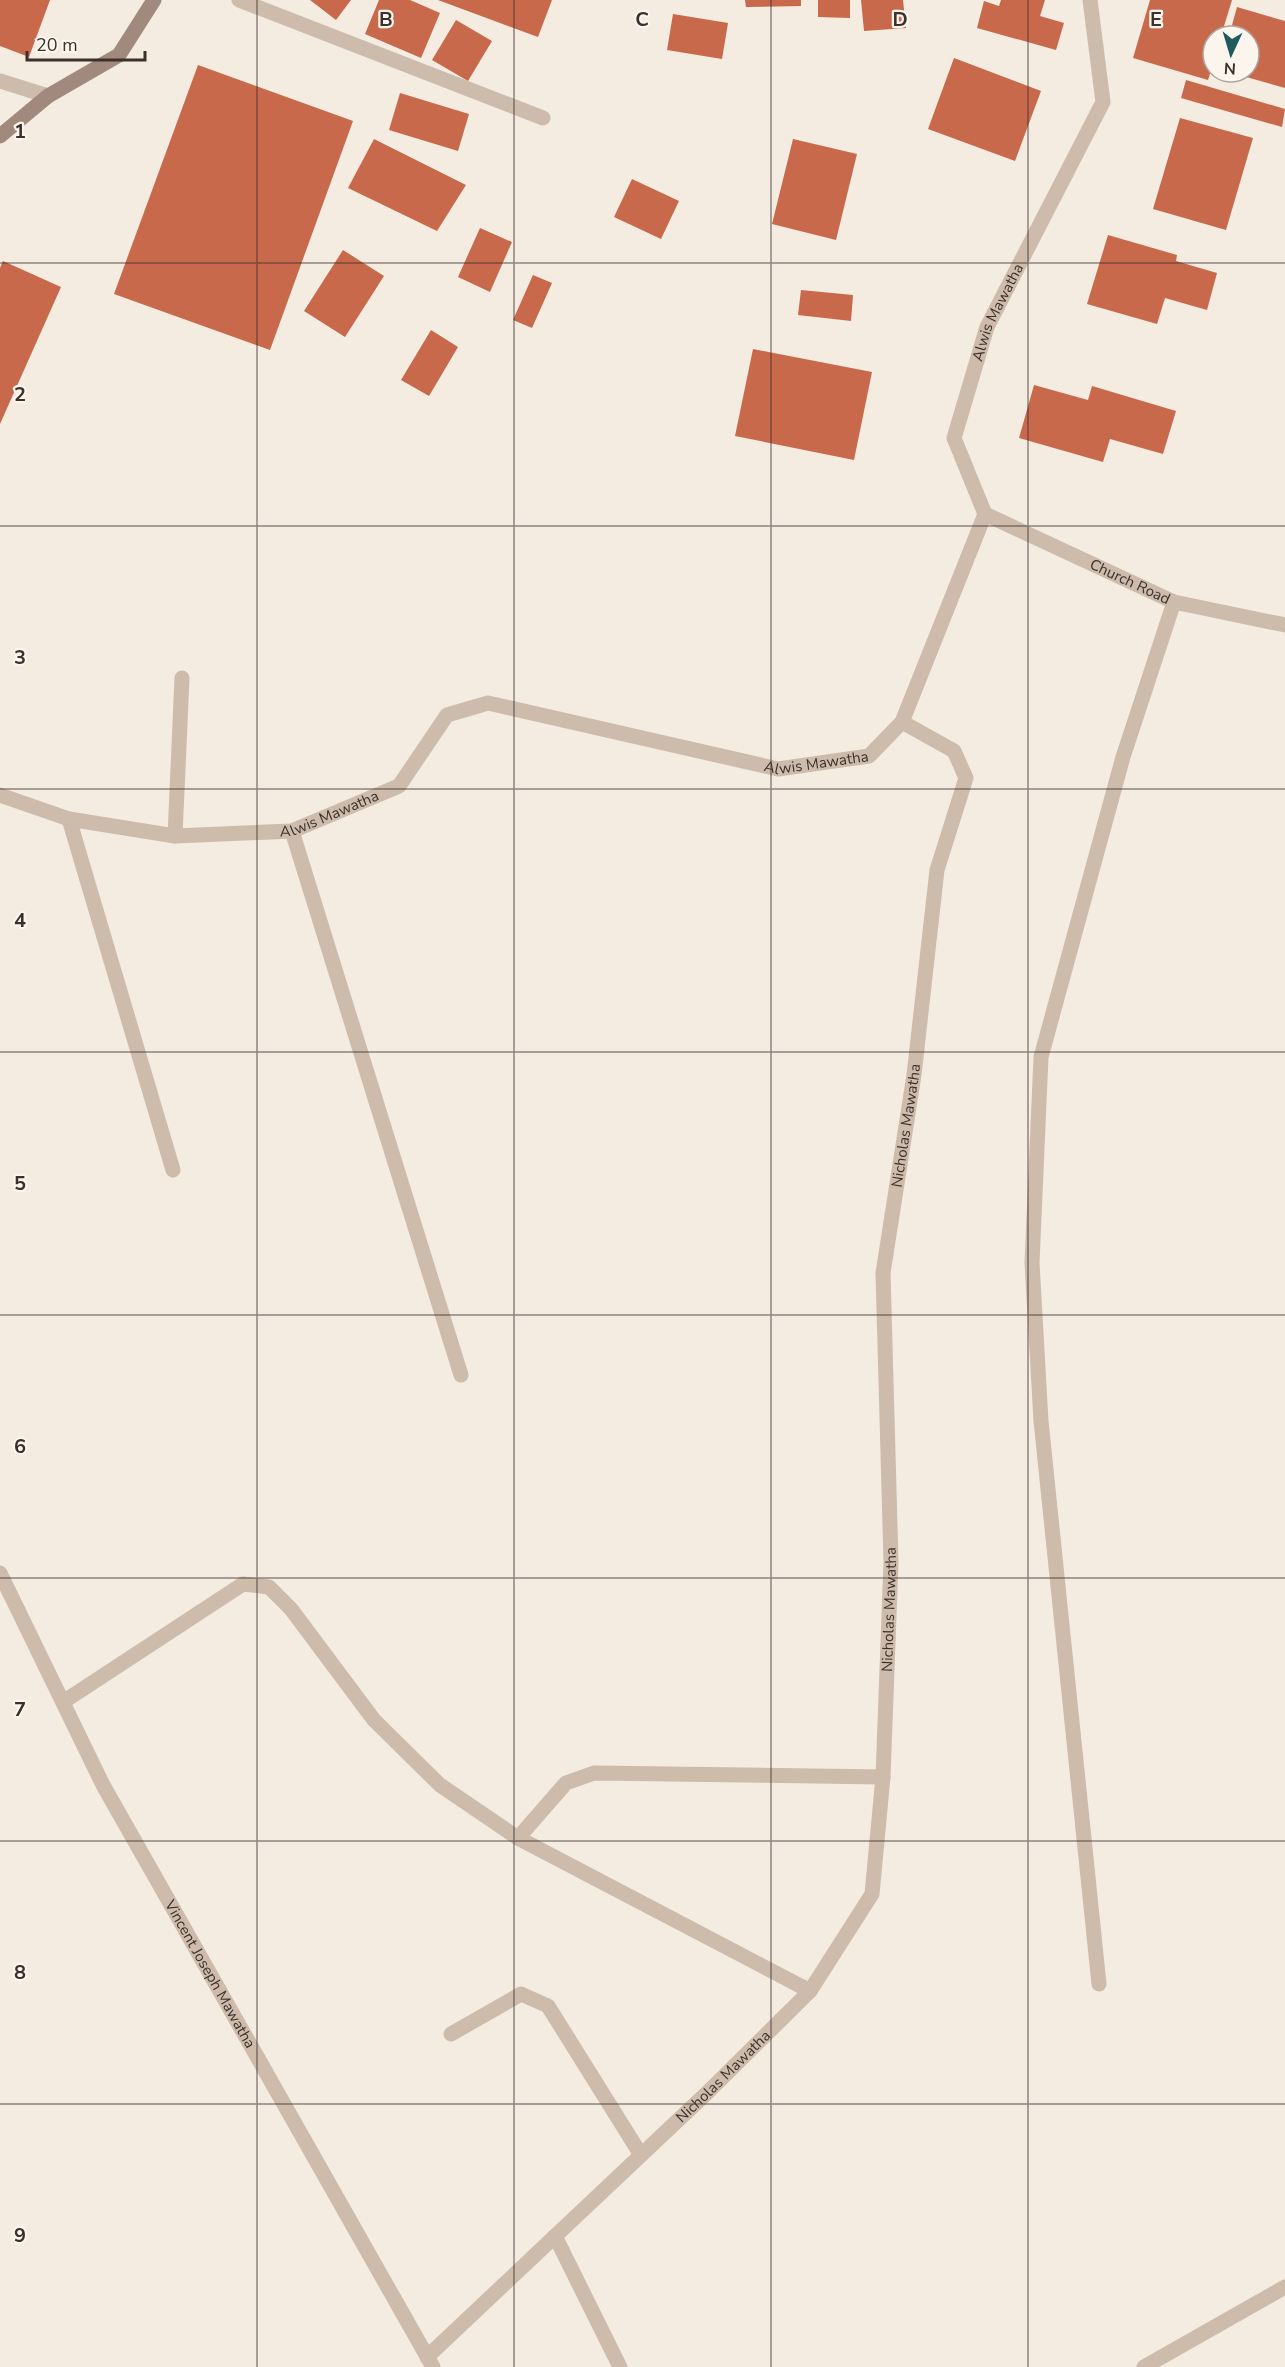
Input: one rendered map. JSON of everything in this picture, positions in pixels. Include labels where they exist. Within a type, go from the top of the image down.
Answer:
[{"type":"street","points":[[0,136],[48,96],[119,55],[154,0]]},
{"type":"street","points":[[239,0],[543,118]]},
{"type":"street","name":"Alwis Mawatha","points":[[0,795],[69,819],[175,836],[292,831],[399,786],[447,715],[488,703],[778,769],[869,756],[902,722],[985,514],[954,438],[987,327],[1103,102],[1090,0]]},
{"type":"street","points":[[0,81],[48,96]]},
{"type":"street","name":"Church Road","points":[[985,514],[1174,602],[1285,625]]},
{"type":"street","points":[[1099,1984],[1041,1421],[1032,1263],[1041,1057],[1123,757],[1174,602]]},
{"type":"street","points":[[175,836],[182,678]]},
{"type":"street","name":"Nicholas Mawatha","points":[[430,2362],[555,2236],[810,1991],[872,1894],[883,1777],[891,1562],[883,1273],[914,1075],[937,870],[966,778],[954,752],[902,722]]},
{"type":"street","points":[[69,819],[173,1170]]},
{"type":"street","points":[[292,831],[461,1374]]},
{"type":"street","name":"Vincent Joseph Mawatha","points":[[0,1573],[104,1785],[430,2362]]},
{"type":"street","points":[[63,1702],[243,1584],[269,1587],[291,1609],[374,1720],[440,1785],[518,1838],[810,1991]]},
{"type":"street","points":[[518,1838],[566,1783],[594,1773],[883,1777]]},
{"type":"street","points":[[451,2034],[521,1994],[548,2006],[641,2155]]},
{"type":"street","points":[[555,2236],[620,2367]]},
{"type":"street","points":[[1144,2367],[1285,2287]]},
{"type":"building","points":[[0,0],[50,0],[29,57],[0,46]]},
{"type":"building","points":[[310,0],[351,0],[336,20]]},
{"type":"building","points":[[379,0],[410,0],[440,13],[421,58],[365,34]]},
{"type":"building","points":[[438,0],[552,0],[538,37]]},
{"type":"building","points":[[745,0],[801,0],[801,6],[746,7]]},
{"type":"building","points":[[818,0],[850,0],[850,18],[818,17]]},
{"type":"building","points":[[861,0],[903,0],[906,28],[864,31]]},
{"type":"building","points":[[1001,0],[1045,0],[1040,16],[1064,23],[1056,50],[977,28],[984,1],[999,6]]},
{"type":"building","points":[[1150,0],[1232,0],[1225,24],[1201,24],[1201,78],[1133,58]]},
{"type":"building","points":[[1237,7],[1285,21],[1285,88],[1261,81],[1261,24],[1232,24]]},
{"type":"building","points":[[673,14],[728,23],[722,59],[667,50]]},
{"type":"building","points":[[456,20],[492,41],[468,81],[432,60]]},
{"type":"building","points":[[954,58],[1041,91],[1015,161],[928,129]]},
{"type":"building","points":[[198,65],[353,121],[270,350],[114,294]]},
{"type":"building","points":[[1186,80],[1285,109],[1282,127],[1181,98]]},
{"type":"building","points":[[400,93],[469,114],[458,151],[389,130]]},
{"type":"building","points":[[1180,118],[1253,138],[1226,230],[1153,209]]},
{"type":"building","points":[[374,139],[466,185],[437,231],[348,188]]},
{"type":"building","points":[[793,139],[857,154],[836,240],[772,224]]},
{"type":"building","points":[[632,179],[679,201],[661,239],[614,217]]},
{"type":"building","points":[[480,228],[512,242],[490,292],[458,277]]},
{"type":"building","points":[[1108,235],[1177,255],[1176,261],[1217,273],[1207,310],[1165,298],[1157,324],[1087,304]]},
{"type":"building","points":[[343,250],[384,276],[345,337],[304,311]]},
{"type":"building","points":[[3,261],[61,287],[0,424],[0,268]]},
{"type":"building","points":[[533,275],[552,283],[532,328],[513,320]]},
{"type":"building","points":[[801,290],[853,295],[851,321],[798,315]]},
{"type":"building","points":[[431,330],[458,347],[429,396],[401,380]]},
{"type":"building","points":[[753,349],[872,372],[854,460],[735,436]]},
{"type":"building","points":[[1034,385],[1088,400],[1092,386],[1176,411],[1163,454],[1110,439],[1103,462],[1019,438]]}]
